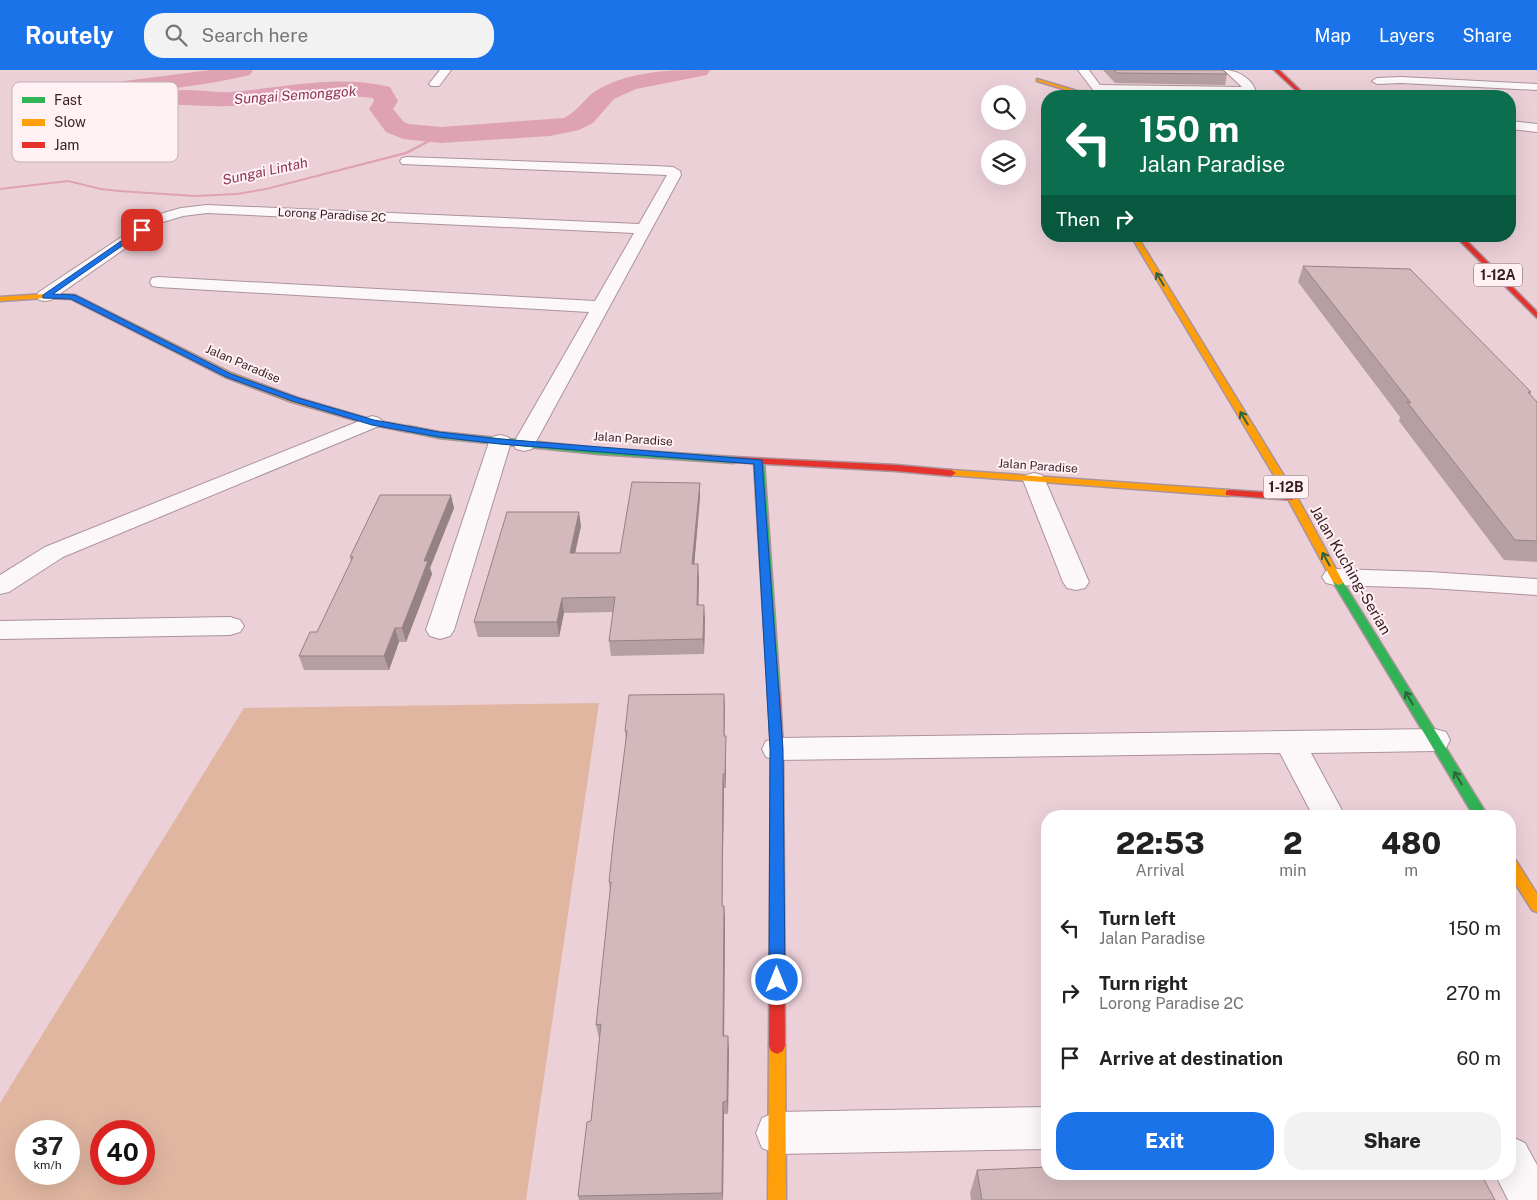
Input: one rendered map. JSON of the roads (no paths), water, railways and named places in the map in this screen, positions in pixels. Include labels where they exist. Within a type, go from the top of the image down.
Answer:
[{"type":"main road","points":[[1032,70],[1046,90]]},
{"type":"main road","points":[[1276,70],[1297,90]]},
{"type":"main road","points":[[1039,80],[1071,90]]},
{"type":"main road","name":"Jalan Kuching-Serian","points":[[1138,242],[1292,497],[1335,577],[1477,810]]},
{"type":"main road","name":"1-12A","points":[[1464,242],[1494,270],[1537,316]]},
{"type":"main road","name":"Jalan Paradise","points":[[0,299],[45,296],[72,297],[228,375],[295,400],[372,422],[439,435],[512,443],[759,462],[896,468],[1034,480],[1292,497]]},
{"type":"main road","points":[[759,462],[777,749],[777,1200]]},
{"type":"main road","points":[[1516,861],[1530,872]]},
{"type":"main road","points":[[1516,873],[1537,906]]},
{"type":"street","points":[[435,84],[446,70]]},
{"type":"street","points":[[1083,70],[1099,90]]},
{"type":"street","points":[[1229,70],[1249,86],[1249,89],[1244,90]]},
{"type":"street","points":[[1271,70],[1286,80]]},
{"type":"street","points":[[1390,90],[1377,81],[1402,80],[1537,87]]},
{"type":"street","points":[[1516,120],[1537,122]]},
{"type":"street","points":[[1516,126],[1537,128]]},
{"type":"street","points":[[407,161],[673,171],[674,175],[600,307],[512,443],[440,630]]},
{"type":"street","name":"Lorong Paradise 2C","points":[[45,296],[158,219],[181,212],[216,210],[644,229]]},
{"type":"street","points":[[158,282],[600,307]]},
{"type":"street","points":[[0,586],[54,552],[372,422]]},
{"type":"street","points":[[1034,480],[1076,582]]},
{"type":"street","points":[[1335,577],[1429,580],[1537,587]]},
{"type":"street","points":[[0,630],[230,626]]},
{"type":"street","points":[[777,749],[1435,740]]},
{"type":"street","points":[[1290,743],[1326,810]]},
{"type":"street","points":[[777,1133],[1041,1128]]},
{"type":"street","points":[[1516,1169],[1532,1200]]},
{"type":"waterway","name":"Sungai Semonggok","points":[[172,82],[242,70]]},
{"type":"waterway","name":"Sungai Semonggok","points":[[178,97],[229,99],[320,89],[348,88],[382,92],[386,101],[381,109],[395,127],[403,131],[441,135],[488,133],[570,125],[584,118],[606,94],[630,84],[699,70]]},
{"type":"waterway","name":"Sungai Lintah","points":[[0,189],[68,181],[101,189],[119,191],[195,196],[237,194],[266,189],[406,153],[441,135]]}]
